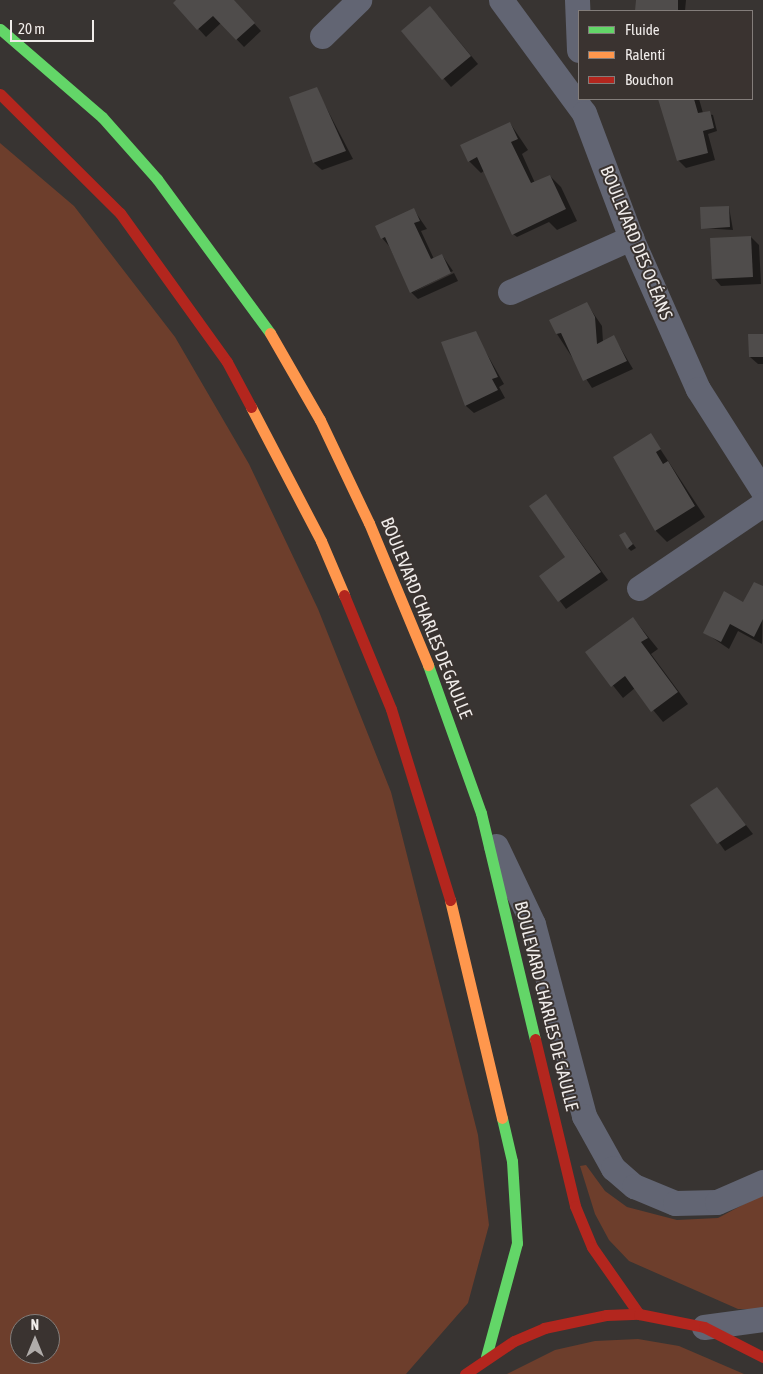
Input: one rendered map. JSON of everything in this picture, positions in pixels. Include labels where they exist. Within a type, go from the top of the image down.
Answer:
[{"type":"main road","name":"BOULEVARD CHARLES DE GAULLE","points":[[0,29],[108,124],[206,242],[269,331],[320,420],[369,523],[439,692],[481,813],[575,1206],[592,1247],[639,1314]]},
{"type":"main road","points":[[0,94],[120,213],[227,362],[321,541],[391,709],[443,869],[512,1161],[517,1243],[486,1357]]},
{"type":"main road","points":[[465,1374],[486,1357],[514,1341],[575,1319],[639,1314],[704,1327],[763,1357]]},
{"type":"street","points":[[322,36],[359,0]]},
{"type":"street","name":"BOULEVARD DES OCÉANS","points":[[501,0],[578,100]]},
{"type":"street","points":[[577,0],[578,25]]},
{"type":"street","name":"BOULEVARD DES OCÉANS","points":[[583,106],[631,238],[698,389],[763,491]]},
{"type":"street","points":[[510,292],[631,238]]},
{"type":"street","points":[[639,588],[763,504]]},
{"type":"street","points":[[481,813],[533,924],[584,1116],[613,1168],[634,1186],[675,1203],[717,1202],[763,1182]]},
{"type":"street","points":[[704,1327],[763,1319]]},
{"type":"shaded area","points":[[0,143],[74,206],[175,337],[249,464],[318,609],[391,792],[478,1135],[489,1225],[468,1303],[406,1374],[0,1374]]},
{"type":"shaded area","points":[[586,1165],[605,1191],[627,1207],[677,1220],[718,1218],[763,1194],[763,1309],[738,1309],[629,1261],[609,1240],[595,1214],[580,1166]]},
{"type":"shaded area","points":[[638,1339],[679,1346],[744,1374],[507,1374],[555,1350],[595,1341]]},
{"type":"building","points":[[176,0],[234,0],[255,23],[236,40],[213,16],[197,30],[173,3]]},
{"type":"building","points":[[636,0],[678,0],[678,10],[635,10]]},
{"type":"building","points":[[430,6],[471,56],[442,80],[401,31]]},
{"type":"building","points":[[317,87],[346,151],[313,163],[289,97]]},
{"type":"building","points":[[658,100],[694,100],[698,113],[710,111],[714,128],[703,131],[708,153],[677,161]]},
{"type":"building","points":[[510,122],[518,139],[511,142],[531,183],[550,175],[566,209],[512,235],[477,157],[468,162],[460,145]]},
{"type":"building","points":[[729,206],[730,227],[701,229],[700,207]]},
{"type":"building","points":[[414,208],[420,221],[414,223],[431,259],[442,254],[451,273],[410,293],[385,237],[381,239],[375,226]]},
{"type":"building","points":[[751,236],[753,277],[712,279],[710,238]]},
{"type":"building","points":[[587,302],[595,317],[597,344],[614,335],[627,361],[583,381],[561,333],[556,334],[549,320]]},
{"type":"building","points":[[476,331],[498,377],[492,379],[498,390],[465,406],[441,342]]},
{"type":"building","points":[[748,334],[763,334],[763,357],[749,357]]},
{"type":"building","points":[[651,433],[661,449],[656,452],[663,464],[668,461],[695,506],[655,531],[613,457]]},
{"type":"building","points":[[546,494],[601,572],[558,602],[539,576],[565,557],[529,506]]},
{"type":"building","points":[[625,532],[633,544],[627,549],[619,535]]},
{"type":"building","points":[[754,582],[763,586],[763,619],[754,637],[730,624],[721,642],[703,633],[724,591],[743,602]]},
{"type":"building","points":[[633,617],[648,638],[641,642],[678,692],[651,712],[625,676],[611,687],[585,652]]},
{"type":"building","points":[[717,787],[746,825],[717,844],[690,805]]},
{"type":"traffic: fast","points":[[0,29],[102,117],[157,179],[270,333]]},
{"type":"traffic: fast","points":[[428,665],[481,813],[535,1039]]},
{"type":"traffic: fast","points":[[486,1357],[517,1243],[512,1161],[502,1118]]},
{"type":"traffic: slow","points":[[270,333],[320,420],[369,523],[428,665]]},
{"type":"traffic: slow","points":[[251,407],[321,541],[344,595]]},
{"type":"traffic: slow","points":[[450,900],[502,1118]]},
{"type":"traffic: jam","points":[[0,94],[120,213],[227,362],[251,407]]},
{"type":"traffic: jam","points":[[344,595],[391,709],[450,900]]},
{"type":"traffic: jam","points":[[535,1039],[575,1206],[592,1247],[639,1314]]},
{"type":"traffic: jam","points":[[465,1374],[514,1341],[544,1328],[606,1315],[639,1314],[704,1327],[763,1357]]}]
